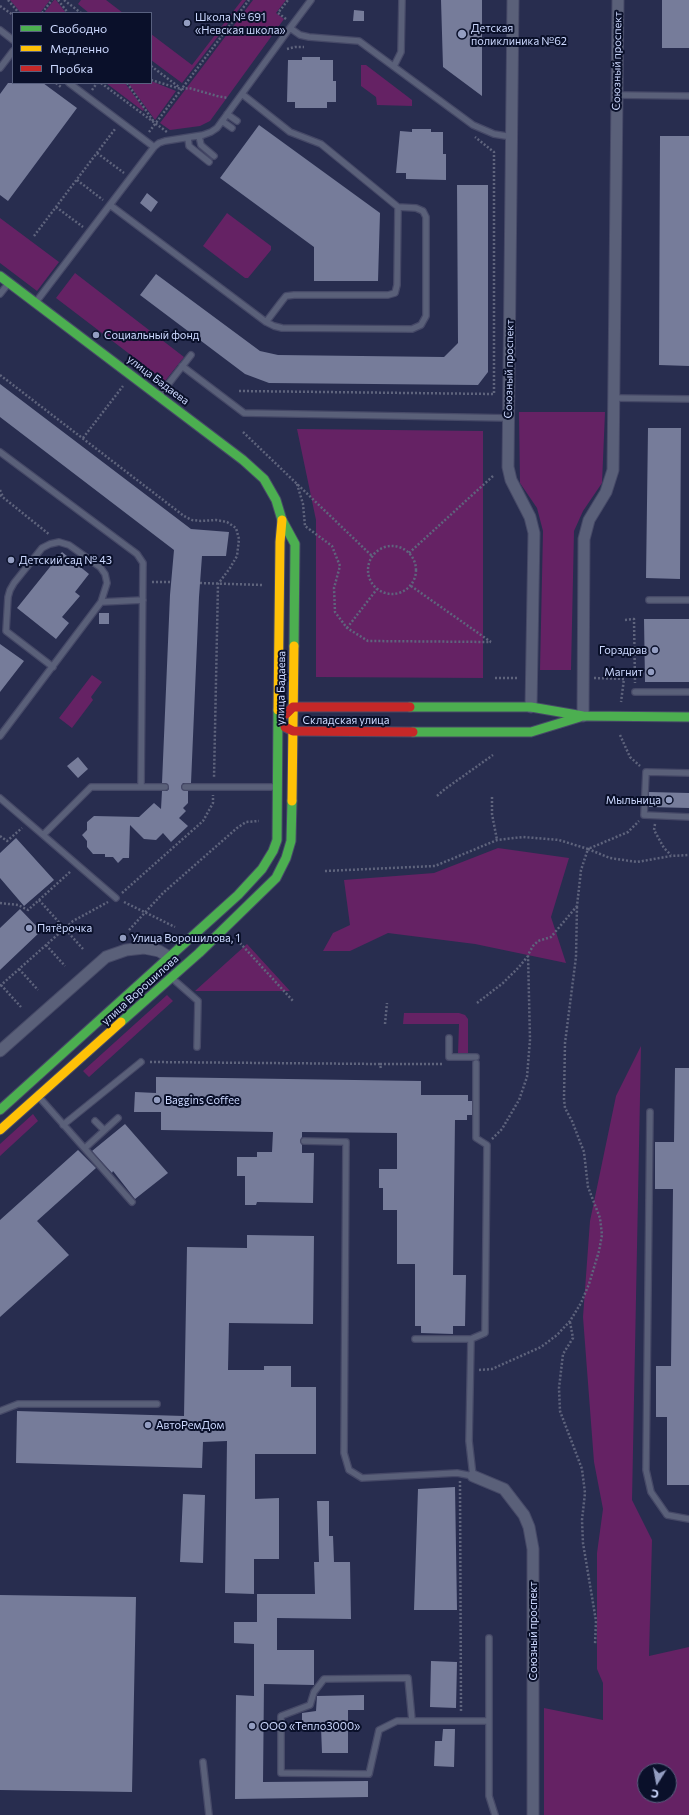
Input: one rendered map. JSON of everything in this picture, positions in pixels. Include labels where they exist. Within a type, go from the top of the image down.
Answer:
[{"type":"street","name":"Союзный проспект","points":[[513,0],[508,467],[512,480],[530,518],[534,533],[531,732]]},
{"type":"street","name":"Союзный проспект","points":[[583,716],[584,539],[589,520],[606,492],[613,470],[618,0]]},
{"type":"street","name":"улица Бадаева","points":[[0,276],[243,460],[264,479],[276,500],[282,520],[295,544],[291,841],[286,858]]},
{"type":"street","name":"улица Бадаева","points":[[273,851],[277,840],[280,542],[282,520]]},
{"type":"street","name":"Складская улица","points":[[583,716],[531,732],[293,731],[278,723],[293,707],[583,716],[689,717]]},
{"type":"street","name":"улица Ворошилова","points":[[0,1130],[175,963],[262,869],[273,851]]},
{"type":"street","name":"улица Ворошилова","points":[[0,1110],[276,878],[286,858]]},
{"type":"street","points":[[0,1052],[106,957],[126,950],[144,948],[159,951],[175,963]]},
{"type":"street","name":"Союзный проспект","points":[[473,1476],[504,1489],[518,1506],[529,1527],[533,1550],[533,1815]]},
{"type":"lane","points":[[35,302],[154,147],[165,141],[199,136],[211,132],[222,121],[311,0]]},
{"type":"lane","points":[[394,66],[401,52],[402,0]]},
{"type":"lane","points":[[290,28],[300,35],[309,37],[359,41],[473,125],[494,134],[512,137]]},
{"type":"lane","points":[[0,30],[12,39]]},
{"type":"lane","points":[[0,68],[12,52]]},
{"type":"lane","points":[[70,84],[154,147]]},
{"type":"lane","points":[[110,205],[266,322],[282,328],[412,329],[421,325],[426,316],[426,217],[423,211],[416,208],[398,207],[321,144],[290,132],[242,94]]},
{"type":"lane","points":[[617,95],[689,96]]},
{"type":"lane","points":[[227,114],[237,121]]},
{"type":"lane","points":[[222,121],[232,128]]},
{"type":"lane","points":[[199,136],[201,145],[214,156]]},
{"type":"lane","points":[[188,138],[189,146],[209,162]]},
{"type":"lane","points":[[266,322],[286,296],[388,295],[395,293],[397,285],[398,207]]},
{"type":"lane","points":[[0,294],[9,282]]},
{"type":"lane","points":[[159,396],[191,355]]},
{"type":"lane","points":[[182,366],[244,413],[509,418]]},
{"type":"lane","points":[[614,398],[689,399]]},
{"type":"lane","points":[[0,452],[137,554],[143,564],[141,787]]},
{"type":"lane","points":[[0,736],[53,666],[101,602],[107,583],[105,574],[100,567],[69,545],[59,542],[42,548],[14,583],[8,597],[6,631],[53,666]]},
{"type":"lane","points":[[101,602],[143,600]]},
{"type":"lane","points":[[649,600],[689,600]]},
{"type":"lane","points":[[635,692],[689,692]]},
{"type":"lane","points":[[689,773],[646,772],[644,815],[689,817]]},
{"type":"lane","points":[[43,835],[91,787],[165,787]]},
{"type":"lane","points":[[185,787],[278,787]]},
{"type":"lane","points":[[0,798],[116,898]]},
{"type":"lane","points":[[166,972],[198,1001],[197,1047]]},
{"type":"lane","points":[[415,1340],[471,1339],[485,1333],[486,1145],[476,1138],[476,1060],[449,1057],[449,1038]]},
{"type":"lane","points":[[63,1125],[141,1062]]},
{"type":"lane","points":[[28,1085],[132,1202]]},
{"type":"lane","points":[[650,1112],[646,1470],[651,1492],[667,1515],[689,1519]]},
{"type":"lane","points":[[85,1148],[118,1118]]},
{"type":"lane","points":[[95,1121],[104,1130]]},
{"type":"lane","points":[[304,1141],[346,1142],[344,1453],[349,1470],[362,1478],[460,1474],[473,1476],[470,1441],[471,1339]]},
{"type":"lane","points":[[0,1411],[18,1404],[157,1404]]},
{"type":"lane","points":[[489,1638],[489,1796],[495,1815]]},
{"type":"lane","points":[[412,1720],[408,1678],[324,1679],[314,1692],[310,1705],[281,1716],[281,1773],[369,1774],[380,1730],[397,1721],[489,1721]]},
{"type":"lane","points":[[202,1762],[209,1815]]},
{"type":"path","points":[[8,0],[18,12]]},
{"type":"path","points":[[43,12],[52,0]]},
{"type":"path","points":[[58,0],[67,12]]},
{"type":"path","points":[[64,0],[80,12]]},
{"type":"path","points":[[148,133],[249,0]]},
{"type":"path","points":[[282,25],[287,19],[278,13],[288,0]]},
{"type":"path","points":[[0,6],[12,14]]},
{"type":"path","points":[[284,52],[295,46],[311,46]]},
{"type":"path","points":[[152,67],[182,89]]},
{"type":"path","points":[[152,80],[182,89],[189,88],[229,98],[224,104]]},
{"type":"path","points":[[102,84],[168,132],[174,131]]},
{"type":"path","points":[[128,84],[156,124]]},
{"type":"path","points":[[34,236],[116,129]]},
{"type":"path","points":[[239,391],[494,394],[494,152],[470,133]]},
{"type":"path","points":[[97,153],[130,178]]},
{"type":"path","points":[[77,180],[110,205]]},
{"type":"path","points":[[56,207],[89,232]]},
{"type":"path","points":[[0,375],[184,516],[192,520],[216,520],[227,522],[236,528],[239,539],[237,556],[218,584],[213,803],[203,821],[116,898],[73,921],[1,986],[21,1007]]},
{"type":"path","points":[[83,438],[123,385]]},
{"type":"path","points":[[243,432],[373,557]]},
{"type":"path","points":[[408,553],[493,476]]},
{"type":"path","points":[[297,484],[303,504],[305,526],[332,546],[340,566],[334,588],[335,612],[347,628],[368,641],[491,642],[411,586]]},
{"type":"path","points":[[0,490],[4,498]]},
{"type":"path","points":[[0,495],[59,542]]},
{"type":"path","points":[[389,546],[398,547],[408,553],[415,562],[416,570],[415,578],[411,586],[398,594],[391,594],[377,589],[369,576],[368,568],[373,557],[382,549],[389,546]]},
{"type":"path","points":[[143,582],[171,582]]},
{"type":"path","points":[[200,583],[262,586]]},
{"type":"path","points":[[347,628],[377,589]]},
{"type":"path","points":[[622,692],[635,692],[634,620],[625,620]]},
{"type":"path","points":[[495,678],[526,678]]},
{"type":"path","points":[[590,678],[624,679],[620,706]]},
{"type":"path","points":[[620,735],[630,756],[646,772]]},
{"type":"path","points":[[438,796],[445,789],[493,755]]},
{"type":"path","points":[[492,797],[492,814],[498,840]]},
{"type":"path","points":[[470,1370],[492,1369],[541,1347],[557,1335],[570,1321],[589,1284],[602,1234],[600,1218],[588,1187],[584,1152],[572,1121],[565,1108],[564,1099],[565,1043],[576,957],[577,906],[581,870],[588,849],[628,832],[644,815]]},
{"type":"path","points":[[656,815],[654,830],[664,848],[671,856]]},
{"type":"path","points":[[129,930],[144,911],[163,893],[237,828],[246,822],[259,821]]},
{"type":"path","points":[[0,836],[7,841],[29,823]]},
{"type":"path","points":[[325,871],[435,866],[498,840],[523,837],[559,840],[610,858],[637,862],[671,856],[689,855]]},
{"type":"path","points":[[0,903],[18,905],[28,910],[78,865]]},
{"type":"path","points":[[116,898],[175,927]]},
{"type":"path","points":[[39,900],[83,949]]},
{"type":"path","points":[[477,1004],[514,973],[538,941],[551,937],[577,906]]},
{"type":"path","points":[[240,943],[294,1002]]},
{"type":"path","points":[[46,945],[65,966]]},
{"type":"path","points":[[486,1145],[502,1129],[519,1100],[527,1078],[530,1040],[528,956]]},
{"type":"path","points":[[19,969],[38,990]]},
{"type":"path","points":[[385,1024],[386,1002]]},
{"type":"path","points":[[141,1062],[446,1064]]},
{"type":"path","points":[[380,1064],[380,1069]]},
{"type":"path","points":[[570,1321],[573,1338],[563,1354],[559,1388],[560,1411],[582,1469],[586,1493],[582,1520],[596,1621],[595,1645]]},
{"type":"path","points":[[460,1474],[461,1721]]},
{"type":"shaded area","points":[[10,0],[50,0],[41,12],[20,12]]},
{"type":"shaded area","points":[[54,0],[56,0],[65,12],[45,12]]},
{"type":"shaded area","points":[[81,0],[106,0],[122,12],[88,12],[78,4]]},
{"type":"shaded area","points":[[242,0],[246,0],[182,83],[152,61],[152,35],[192,65]]},
{"type":"shaded area","points":[[253,0],[286,0],[276,13],[284,19],[210,121],[200,126],[170,130],[160,123]]},
{"type":"shaded area","points":[[361,65],[366,65],[412,100],[412,106],[377,105],[376,97],[361,86]]},
{"type":"shaded area","points":[[152,81],[176,91],[155,120],[129,84],[152,84]]},
{"type":"shaded area","points":[[107,84],[126,84],[144,109],[143,111]]},
{"type":"shaded area","points":[[227,213],[271,246],[271,250],[248,278],[245,278],[203,246]]},
{"type":"shaded area","points":[[0,218],[59,262],[37,291],[0,263]]},
{"type":"shaded area","points":[[75,273],[184,357],[165,381],[56,298]]},
{"type":"shaded area","points":[[519,412],[605,412],[602,483],[583,511],[574,531],[571,670],[540,670],[543,531],[537,508],[520,483]]},
{"type":"shaded area","points":[[297,429],[483,431],[483,678],[316,677],[316,520]]},
{"type":"shaded area","points":[[92,675],[102,682],[91,697],[93,700],[72,728],[59,718]]},
{"type":"shaded area","points":[[498,848],[569,858],[551,917],[566,963],[475,944],[388,933],[350,951],[323,951],[333,933],[350,925],[344,880],[434,873]]},
{"type":"shaded area","points":[[247,944],[290,991],[195,991]]},
{"type":"shaded area","points":[[167,995],[173,1001],[89,1077],[83,1071]]},
{"type":"shaded area","points":[[404,1013],[459,1013],[465,1015],[468,1019],[468,1053],[458,1054],[459,1024],[403,1024]]},
{"type":"shaded area","points":[[641,1046],[632,1500],[652,1540],[649,1656],[689,1647],[689,1815],[544,1815],[544,1708],[603,1720],[603,1683],[597,1669],[597,1553],[603,1509],[594,1462],[583,1317],[590,1221],[616,1096]]},
{"type":"shaded area","points":[[33,1114],[38,1121],[0,1156],[0,1144]]},
{"type":"building","name":"Детская поликлиника №62","points":[[441,0],[482,0],[482,96],[443,67]]},
{"type":"building","points":[[662,0],[689,0],[689,48],[662,48]]},
{"type":"building","points":[[354,10],[364,11],[364,21],[353,21]]},
{"type":"building","points":[[302,57],[320,57],[320,60],[333,60],[333,81],[336,81],[336,102],[327,102],[327,108],[295,108],[295,102],[287,102],[288,60],[302,60]]},
{"type":"building","points":[[8,83],[44,84],[77,108],[8,201],[0,195],[0,94]]},
{"type":"building","points":[[259,125],[380,213],[378,281],[314,281],[314,247],[220,178]]},
{"type":"building","points":[[412,129],[431,129],[431,132],[443,132],[443,154],[446,154],[446,180],[406,179],[406,173],[396,173],[400,131],[412,132]]},
{"type":"building","points":[[660,136],[689,136],[689,366],[659,365]]},
{"type":"building","points":[[457,185],[488,185],[488,372],[478,385],[269,383],[245,374],[140,295],[156,274],[260,351],[278,355],[444,357],[458,343]]},
{"type":"building","points":[[147,193],[158,202],[151,212],[140,203]]},
{"type":"building","points":[[0,384],[191,529],[229,532],[226,556],[202,556],[191,783],[183,783],[181,787],[183,790],[188,791],[188,803],[183,808],[186,811],[179,818],[188,826],[171,842],[163,833],[156,840],[144,839],[130,825],[129,858],[123,858],[118,863],[113,857],[105,857],[105,854],[93,854],[87,847],[87,841],[82,835],[87,830],[87,822],[94,816],[139,817],[154,803],[161,809],[162,791],[167,791],[169,789],[167,784],[162,783],[170,595],[174,550],[0,417]]},
{"type":"building","points":[[648,428],[681,428],[680,579],[646,578]]},
{"type":"building","points":[[62,552],[89,574],[75,592],[80,596],[62,617],[69,623],[56,639],[17,608]]},
{"type":"building","points":[[99,613],[109,613],[109,624],[99,624]]},
{"type":"building","points":[[644,619],[689,619],[689,682],[645,682]]},
{"type":"building","points":[[0,644],[24,661],[0,692]]},
{"type":"building","points":[[78,757],[88,769],[78,778],[67,766]]},
{"type":"building","name":"Мыльница","points":[[649,792],[689,793],[689,808],[649,807]]},
{"type":"building","points":[[16,838],[54,880],[24,906],[0,878],[0,853]]},
{"type":"building","points":[[20,909],[41,931],[0,970],[0,928]]},
{"type":"building","points":[[675,1068],[689,1068],[689,1485],[667,1485],[667,1417],[656,1417],[656,1366],[671,1366],[673,1189],[655,1189],[655,1142],[674,1142]]},
{"type":"building","points":[[156,1077],[421,1081],[421,1095],[468,1095],[468,1101],[472,1101],[472,1115],[467,1115],[467,1120],[455,1120],[453,1275],[466,1275],[465,1326],[453,1326],[453,1334],[421,1333],[421,1326],[415,1326],[415,1264],[397,1264],[397,1210],[383,1210],[383,1188],[379,1188],[379,1169],[397,1169],[397,1133],[302,1132],[300,1141],[302,1145],[302,1153],[314,1153],[313,1203],[257,1202],[256,1205],[245,1205],[245,1176],[237,1176],[237,1157],[257,1157],[257,1152],[272,1152],[273,1132],[161,1130],[161,1112],[134,1112],[135,1092],[156,1093]]},
{"type":"building","points":[[125,1124],[168,1173],[135,1199],[113,1171],[112,1173],[92,1151]]},
{"type":"building","points":[[78,1150],[96,1168],[37,1221],[69,1255],[0,1317],[0,1220]]},
{"type":"building","points":[[247,1235],[314,1236],[313,1324],[229,1323],[228,1370],[264,1370],[264,1366],[291,1366],[291,1387],[316,1387],[316,1454],[255,1454],[255,1499],[279,1498],[279,1559],[254,1559],[254,1594],[225,1593],[227,1441],[203,1442],[202,1468],[16,1463],[17,1411],[184,1416],[187,1247],[247,1248]]},
{"type":"building","points":[[455,1487],[457,1610],[414,1610],[418,1489]]},
{"type":"building","points":[[183,1494],[205,1495],[203,1563],[180,1562]]},
{"type":"building","points":[[317,1501],[329,1501],[329,1536],[333,1536],[334,1562],[350,1562],[351,1619],[277,1618],[277,1650],[314,1650],[314,1685],[264,1684],[263,1782],[368,1781],[368,1797],[235,1799],[236,1695],[254,1696],[254,1644],[234,1643],[234,1622],[257,1622],[257,1594],[315,1594],[314,1562],[319,1562]]},
{"type":"building","points":[[0,1595],[136,1597],[132,1792],[0,1790]]},
{"type":"building","points":[[431,1661],[457,1662],[456,1708],[430,1707]]},
{"type":"building","points":[[364,1695],[364,1710],[348,1710],[348,1753],[322,1753],[321,1727],[302,1727],[302,1713],[316,1711],[317,1696]]},
{"type":"building","points":[[443,1729],[455,1729],[454,1767],[434,1766],[435,1741],[442,1741]]},
{"type":"traffic: fast","points":[[0,276],[243,460],[264,479],[276,500],[282,520],[295,544],[294,646]]},
{"type":"traffic: fast","points":[[410,707],[531,707],[583,716],[689,717]]},
{"type":"traffic: fast","points":[[0,1110],[238,895],[262,869],[273,851],[277,840],[278,710]]},
{"type":"traffic: fast","points":[[413,732],[531,732],[580,717]]},
{"type":"traffic: fast","points":[[121,1022],[199,953],[276,878],[286,858],[291,841],[292,801]]},
{"type":"traffic: slow","points":[[278,710],[280,542],[282,520]]},
{"type":"traffic: slow","points":[[292,801],[294,646]]},
{"type":"traffic: slow","points":[[0,1130],[121,1022]]},
{"type":"traffic: jam","points":[[286,714],[293,707],[410,707]]},
{"type":"traffic: jam","points":[[285,727],[293,731],[413,732]]},
{"type":"place","name":"Школа № 691 «Невская школа»","points":[[187,23]]},
{"type":"place","name":"Детская поликлиника №62","points":[[462,34]]},
{"type":"place","name":"Социальный фонд","points":[[96,335]]},
{"type":"place","name":"Детский сад № 43","points":[[11,560]]},
{"type":"place","name":"Горздрав","points":[[655,650]]},
{"type":"place","name":"Магнит","points":[[651,672]]},
{"type":"place","name":"Мыльница","points":[[669,800]]},
{"type":"place","name":"Пятёрочка","points":[[29,928]]},
{"type":"place","name":"Улица Ворошилова, 1","points":[[123,938]]},
{"type":"place","name":"Baggins Coffee","points":[[157,1100]]},
{"type":"place","name":"АвтоРемДом","points":[[148,1425]]},
{"type":"place","name":"ООО «Тепло3000»","points":[[252,1726]]}]
